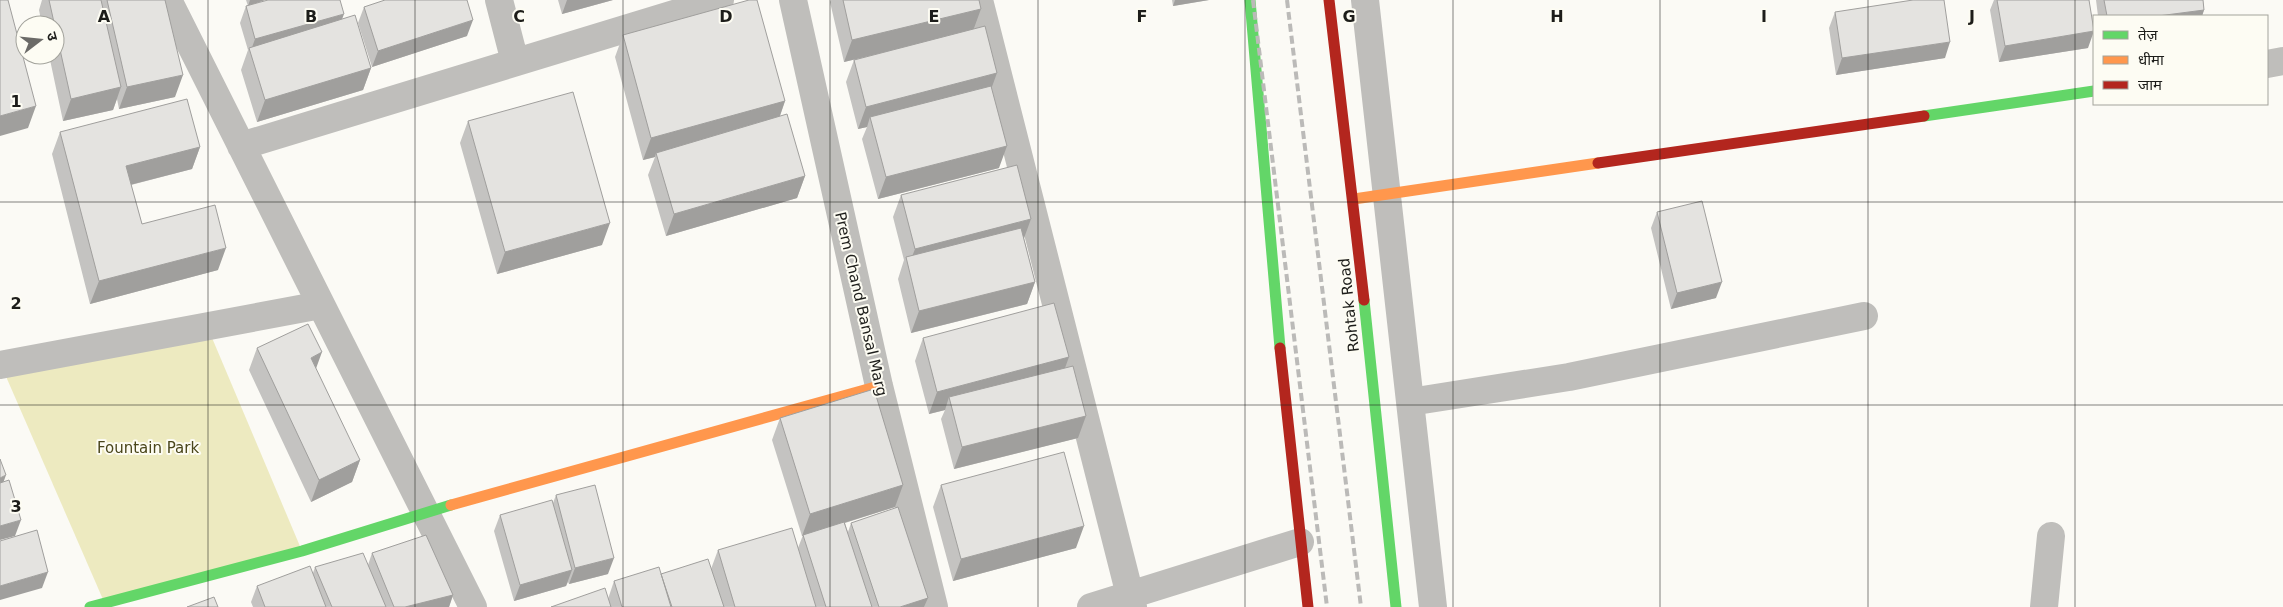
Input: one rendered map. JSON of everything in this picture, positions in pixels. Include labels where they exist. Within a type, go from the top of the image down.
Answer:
[{"type":"street","points":[[168,0],[472,607]]},
{"type":"street","points":[[500,0],[515,62]]},
{"type":"street","points":[[241,146],[720,0]]},
{"type":"street","name":"Prem Chand Bansal Marg","points":[[793,0],[879,386],[934,607]]},
{"type":"street","points":[[979,0],[1131,601]]},
{"type":"street","points":[[1250,0],[1288,435],[1308,607]]},
{"type":"street","name":"Rohtak Road","points":[[1330,0],[1354,199],[1396,607]]},
{"type":"street","points":[[1365,0],[1433,607]]},
{"type":"street","points":[[2268,64],[2283,61]]},
{"type":"street","points":[[1354,199],[2093,92]]},
{"type":"street","points":[[0,365],[321,305]]},
{"type":"street","points":[[1410,402],[1569,377],[1864,316]]},
{"type":"street","points":[[90,607],[302,551],[426,512],[879,386]]},
{"type":"street","points":[[2044,607],[2051,536]]},
{"type":"street","points":[[1092,607],[1131,601],[1300,542]]},
{"type":"green space","name":"Fountain Park","points":[[207,326],[302,551],[105,604],[1,365]]},
{"type":"building","points":[[0,0],[8,0],[15,26],[15,65],[25,65],[36,106],[0,116]]},
{"type":"building","points":[[49,0],[101,0],[121,87],[71,99],[63,65],[65,65],[65,15],[52,15]]},
{"type":"building","points":[[107,0],[165,0],[183,75],[127,87]]},
{"type":"building","points":[[268,0],[340,0],[344,14],[255,39],[246,6]]},
{"type":"building","points":[[385,0],[467,0],[473,20],[378,51],[364,7]]},
{"type":"building","points":[[749,0],[757,0],[785,101],[651,138],[623,35]]},
{"type":"building","points":[[843,0],[979,0],[981,9],[852,40]]},
{"type":"building","points":[[1913,0],[1944,0],[1950,42],[1842,58],[1835,12]]},
{"type":"building","points":[[1997,0],[2089,0],[2093,31],[2005,46]]},
{"type":"building","points":[[2104,0],[2203,0],[2204,10],[2166,15],[2107,15]]},
{"type":"building","points":[[355,15],[371,68],[265,100],[249,48]]},
{"type":"building","points":[[985,26],[997,73],[866,107],[854,60]]},
{"type":"building","points":[[991,86],[1007,146],[886,177],[870,117]]},
{"type":"building","points":[[573,92],[610,223],[505,252],[468,121]]},
{"type":"building","points":[[187,99],[200,147],[126,166],[142,224],[215,205],[226,248],[99,281],[60,132]]},
{"type":"building","points":[[787,114],[805,176],[674,214],[656,153]]},
{"type":"building","points":[[1017,165],[1031,219],[915,249],[901,195]]},
{"type":"building","points":[[1702,201],[1722,282],[1677,293],[1657,212]]},
{"type":"building","points":[[1021,228],[1035,282],[919,311],[906,257]]},
{"type":"building","points":[[1054,303],[1069,357],[937,392],[923,338]]},
{"type":"building","points":[[308,324],[322,352],[311,358],[360,460],[319,480],[257,348]]},
{"type":"building","points":[[1073,366],[1086,416],[962,447],[949,397]]},
{"type":"building","points":[[874,389],[903,485],[810,514],[780,418]]},
{"type":"building","points":[[1064,452],[1084,526],[961,559],[941,485]]},
{"type":"building","points":[[0,459],[6,475],[0,478]]},
{"type":"building","points":[[9,480],[21,520],[0,526],[0,483]]},
{"type":"building","points":[[595,485],[614,558],[575,568],[556,495]]},
{"type":"building","points":[[552,500],[572,570],[520,585],[500,515]]},
{"type":"building","points":[[898,507],[928,598],[900,607],[879,607],[851,523]]},
{"type":"building","points":[[844,522],[872,607],[826,607],[803,535]]},
{"type":"building","points":[[792,528],[816,607],[735,607],[718,550]]},
{"type":"building","points":[[37,530],[48,572],[0,586],[0,541]]},
{"type":"building","points":[[426,535],[453,595],[405,607],[394,607],[372,553]]},
{"type":"building","points":[[363,553],[386,607],[332,607],[315,567]]},
{"type":"building","points":[[708,559],[724,607],[672,607],[661,574]]},
{"type":"building","points":[[310,566],[326,607],[265,607],[257,586]]},
{"type":"building","points":[[659,567],[671,607],[622,607],[614,581]]},
{"type":"building","points":[[605,588],[611,607],[551,607]]},
{"type":"building","points":[[214,597],[218,607],[187,607]]},
{"type":"railway","points":[[1253,0],[1327,607]]},
{"type":"railway","points":[[1287,0],[1361,607]]},
{"type":"traffic: fast","points":[[1250,0],[1280,348]]},
{"type":"traffic: fast","points":[[1924,116],[2093,91]]},
{"type":"traffic: fast","points":[[1364,300],[1396,607]]},
{"type":"traffic: fast","points":[[90,607],[302,551],[451,505]]},
{"type":"traffic: slow","points":[[1354,199],[1598,163]]},
{"type":"traffic: slow","points":[[451,505],[879,386]]},
{"type":"traffic: jam","points":[[1329,0],[1364,300]]},
{"type":"traffic: jam","points":[[1598,163],[1924,116]]},
{"type":"traffic: jam","points":[[1280,348],[1308,607]]}]
